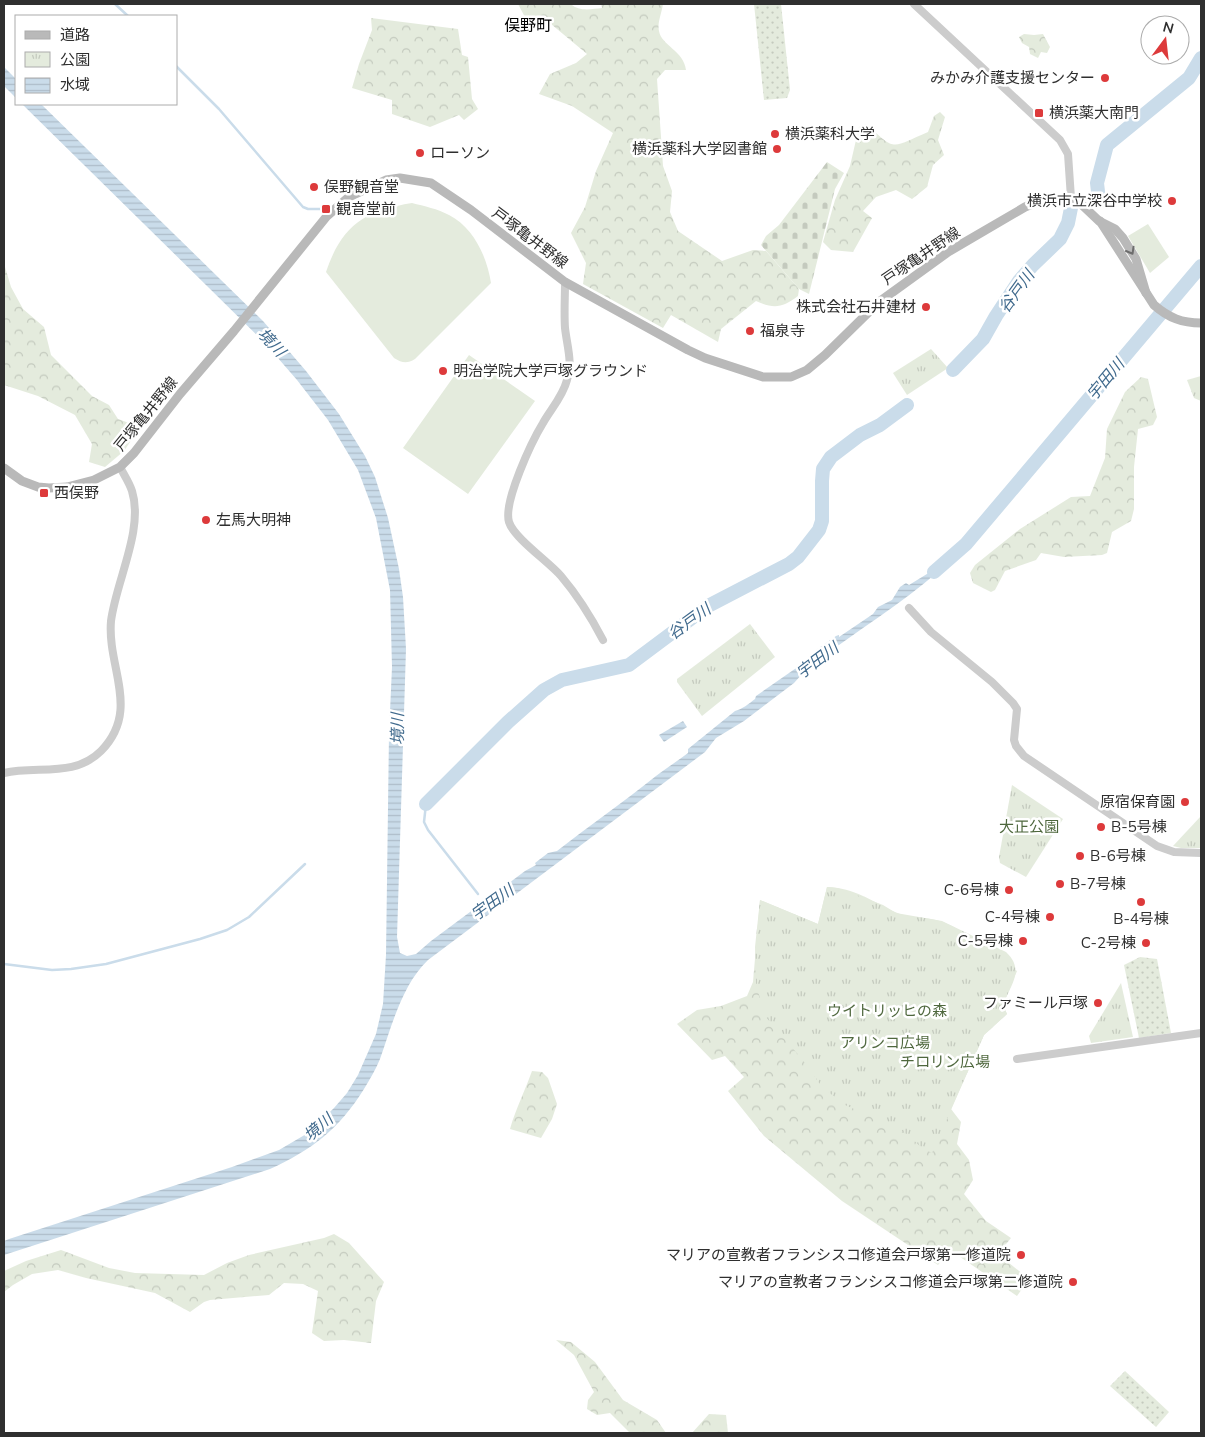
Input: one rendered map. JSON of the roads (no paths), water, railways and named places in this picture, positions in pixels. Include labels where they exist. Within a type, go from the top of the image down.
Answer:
[{"type":"main road","name":"戸塚亀井野線","points":[[4,468],[22,481],[38,487],[49,488],[67,487],[94,480],[120,467],[134,453],[180,394],[258,302],[327,216],[348,197],[386,180],[400,178],[431,182],[565,282],[688,350],[705,358],[763,377],[791,377],[807,370],[826,355],[879,302],[948,252],[1034,202],[1046,198],[1071,198]]},
{"type":"main road","points":[[1071,198],[1080,203],[1099,221],[1156,307],[1164,314],[1178,321],[1201,323]]},
{"type":"street","points":[[914,4],[1060,140],[1068,154],[1071,198]]},
{"type":"street","points":[[565,282],[564,312],[570,358],[568,380],[532,444],[512,494],[508,514],[509,522],[518,536],[549,563],[578,597],[603,640]]},
{"type":"street","points":[[4,773],[33,769],[60,770],[86,762],[99,753],[116,728],[122,701],[111,641],[112,620],[133,529],[135,511],[132,491],[120,467]]},
{"type":"street","points":[[909,608],[931,632],[992,682],[1017,709],[1014,740],[1024,756],[1156,846],[1174,852],[1201,853]]},
{"type":"street","points":[[1017,1059],[1201,1033]]},
{"type":"water","points":[[4,67],[15,78],[15,97],[4,86]]},
{"type":"water","name":"境川","points":[[23,105],[42,105],[263,321],[306,371],[339,414],[365,456],[375,477],[388,518],[403,597],[406,649],[397,937],[400,953],[407,956],[416,954],[525,871],[536,865],[535,863],[548,853],[557,851],[632,795],[688,753],[688,749],[735,711],[815,657],[816,650],[873,614],[878,607],[892,600],[900,587],[906,583],[909,585],[953,558],[924,583],[832,650],[825,658],[803,673],[794,683],[744,721],[716,738],[705,752],[428,960],[411,981],[405,993],[380,1059],[364,1089],[345,1116],[312,1146],[270,1169],[4,1255],[4,1241],[232,1167],[279,1150],[308,1133],[347,1093],[358,1075],[376,1034],[383,1004],[386,955],[389,734],[392,667],[390,590],[376,518],[358,470],[328,420],[264,342]]},
{"type":"water","points":[[683,721],[687,727],[664,742],[659,735]]},
{"type":"waterway","points":[[115,4],[127,15]]},
{"type":"waterway","name":"谷戸川","points":[[1099,200],[1097,183],[1107,145],[1189,78],[1201,58]]},
{"type":"waterway","points":[[178,68],[219,109],[303,207],[323,209]]},
{"type":"waterway","name":"谷戸川","points":[[953,370],[983,339],[1019,281],[1060,239],[1068,223],[1071,208]]},
{"type":"waterway","name":"宇田川","points":[[934,572],[966,544],[1201,266]]},
{"type":"waterway","name":"谷戸川","points":[[426,804],[508,722],[544,690],[562,680],[629,665],[708,606],[789,564],[798,557],[819,530],[822,521],[823,469],[831,457],[860,435],[880,425],[907,405]]},
{"type":"waterway","points":[[426,804],[424,822],[428,830],[478,894]]},
{"type":"waterway","points":[[4,964],[52,970],[71,969],[106,964],[200,939],[227,930],[249,917],[305,864]]},
{"type":"place","name":"みかみ介護支援センター","points":[[1105,78]]},
{"type":"place","name":"横浜薬大南門","points":[[1039,113]]},
{"type":"place","name":"横浜薬科大学","points":[[775,134]]},
{"type":"place","name":"横浜薬科大学図書館","points":[[777,149]]},
{"type":"place","name":"ローソン","points":[[420,153]]},
{"type":"place","name":"俣野観音堂","points":[[314,187]]},
{"type":"place","name":"横浜市立深谷中学校","points":[[1172,201]]},
{"type":"place","name":"観音堂前","points":[[326,209]]},
{"type":"place","name":"株式会社石井建材","points":[[926,307]]},
{"type":"place","name":"福泉寺","points":[[750,331]]},
{"type":"place","name":"明治学院大学戸塚グラウンド","points":[[443,371]]},
{"type":"place","name":"西俣野","points":[[44,493]]},
{"type":"place","name":"左馬大明神","points":[[206,520]]},
{"type":"place","name":"原宿保育園","points":[[1185,802]]},
{"type":"place","name":"B-5号棟","points":[[1101,827]]},
{"type":"place","name":"B-6号棟","points":[[1080,856]]},
{"type":"place","name":"B-7号棟","points":[[1060,884]]},
{"type":"place","name":"C-6号棟","points":[[1009,890]]},
{"type":"place","name":"B-4号棟","points":[[1141,902]]},
{"type":"place","name":"C-4号棟","points":[[1050,917]]},
{"type":"place","name":"C-5号棟","points":[[1023,941]]},
{"type":"place","name":"C-2号棟","points":[[1146,943]]},
{"type":"place","name":"ファミール戸塚","points":[[1098,1003]]},
{"type":"place","name":"マリアの宣教者フランシスコ修道会戸塚第一修道院","points":[[1021,1255]]},
{"type":"place","name":"マリアの宣教者フランシスコ修道会戸塚第二修道院","points":[[1073,1282]]},
{"type":"district","name":"俣野町","points":[[528,25]]},
{"type":"park label","name":"大正公園","points":[[1029,827]]},
{"type":"park label","name":"ウイトリッヒの森","points":[[887,1011]]},
{"type":"park label","name":"アリンコ広場","points":[[885,1043]]},
{"type":"park label","name":"チロリン広場","points":[[945,1062]]}]
